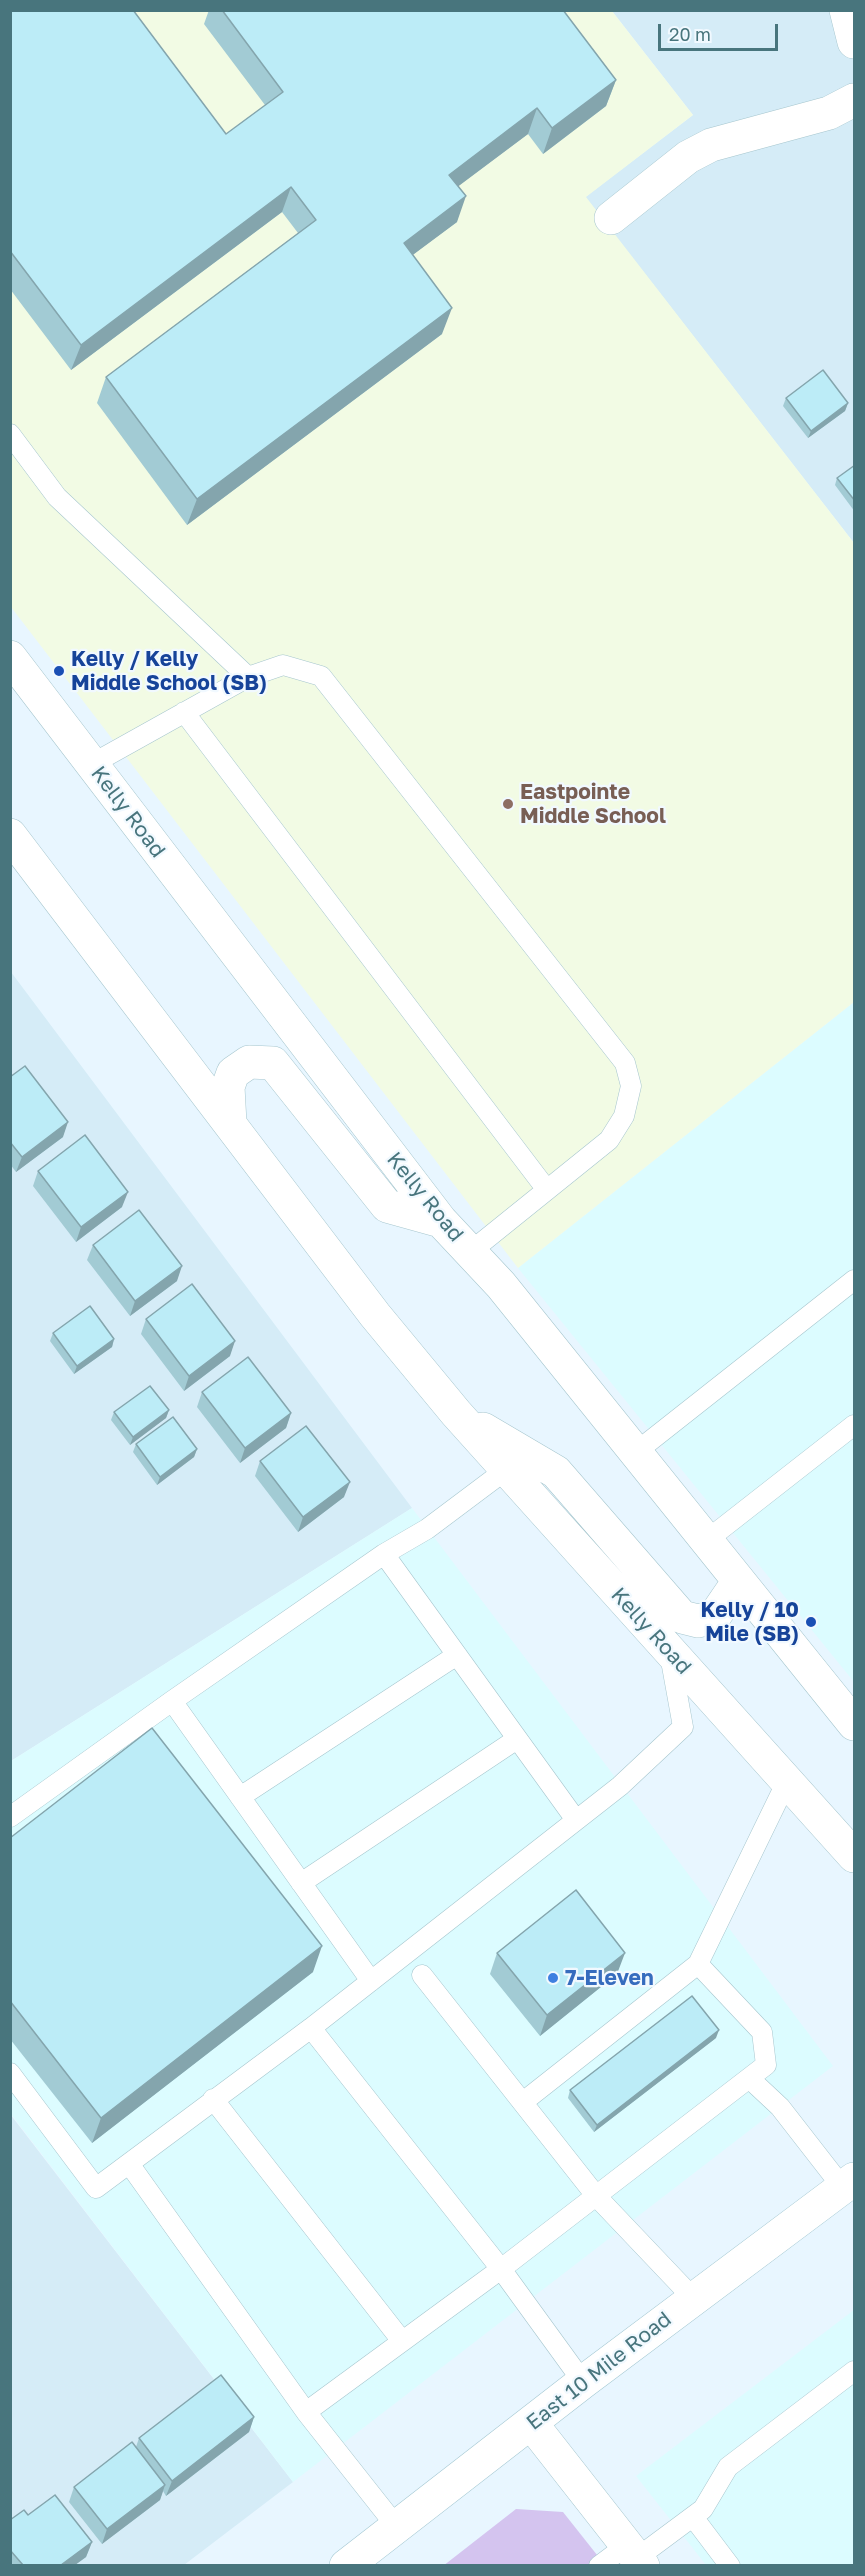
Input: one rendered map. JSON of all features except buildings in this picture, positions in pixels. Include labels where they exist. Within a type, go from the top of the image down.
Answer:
[{"type":"street","points":[[846,10],[855,42]]},
{"type":"street","points":[[611,218],[688,157],[711,144],[829,113],[855,100]]},
{"type":"street","name":"Kelly Road","points":[[12,662],[441,1221],[501,1284],[707,1540],[738,1582],[855,1724]]},
{"type":"street","name":"Kelly Road","points":[[10,835],[375,1315],[456,1413],[855,1856]]},
{"type":"street","points":[[230,1122],[228,1087],[232,1073],[249,1062],[273,1063],[387,1206],[441,1221]]},
{"type":"street","points":[[456,1413],[556,1472],[682,1617],[698,1621],[714,1617],[738,1582]]},
{"type":"street","name":"East 10 Mile Road","points":[[346,2565],[693,2298],[852,2181]]},
{"type":"street","points":[[531,2423],[636,2556]]},
{"type":"lane","points":[[10,434],[57,497],[248,677]]},
{"type":"lane","points":[[92,764],[248,677],[283,664],[321,676],[625,1063],[631,1086],[624,1116],[609,1140],[470,1252]]},
{"type":"lane","points":[[184,712],[547,1190]]},
{"type":"lane","points":[[636,1452],[855,1280]]},
{"type":"lane","points":[[707,1540],[855,1425]]},
{"type":"lane","points":[[10,1817],[384,1554],[427,1528],[507,1469]]},
{"type":"lane","points":[[384,1554],[576,1820]]},
{"type":"lane","points":[[10,2073],[96,2188],[130,2165],[213,2099],[311,2028],[620,1786],[683,1727],[669,1652]]},
{"type":"lane","points":[[240,1797],[457,1655]]},
{"type":"lane","points":[[172,1701],[371,1981]]},
{"type":"lane","points":[[301,1884],[517,1739]]},
{"type":"lane","points":[[523,2102],[698,1964],[788,1779]]},
{"type":"lane","points":[[306,2412],[597,2197],[766,2065],[762,2032],[698,1964]]},
{"type":"lane","points":[[422,1975],[597,2197],[693,2298]]},
{"type":"lane","points":[[311,2028],[501,2269],[583,2382]]},
{"type":"lane","points":[[748,2078],[780,2107],[852,2181]]},
{"type":"lane","points":[[213,2099],[402,2342]]},
{"type":"lane","points":[[130,2165],[306,2412],[396,2526]]},
{"type":"lane","points":[[599,2565],[636,2556],[693,2517],[703,2509],[728,2467],[855,2371]]},
{"type":"lane","points":[[693,2517],[730,2565]]},
{"type":"shaded area","name":"Eastpointe Middle School","points":[[11,11],[612,11],[693,115],[586,197],[854,543],[854,1002],[518,1268],[11,607]]},
{"type":"shaded area","points":[[612,11],[854,11],[854,543],[585,197],[693,115]]},
{"type":"shaded area","points":[[11,972],[412,1508],[11,1761]]},
{"type":"shaded area","points":[[854,1002],[854,1682],[518,1268]]},
{"type":"shaded area","points":[[412,1508],[833,2066],[293,2482],[11,2114],[11,1761]]},
{"type":"shaded area","points":[[10,2114],[293,2482],[184,2565],[11,2565]]},
{"type":"shaded area","points":[[854,2310],[854,2565],[706,2565],[636,2476]]},
{"type":"shaded area","points":[[516,2509],[563,2512],[605,2565],[443,2566]]},
{"type":"place","name":"Kelly / Kelly Middle School (SB)","points":[[59,671]]},
{"type":"place","name":"Eastpointe Middle School","points":[[508,804]]},
{"type":"place","name":"Kelly / 10 Mile (SB)","points":[[811,1622]]},
{"type":"place","name":"7-Eleven","points":[[553,1978]]}]
